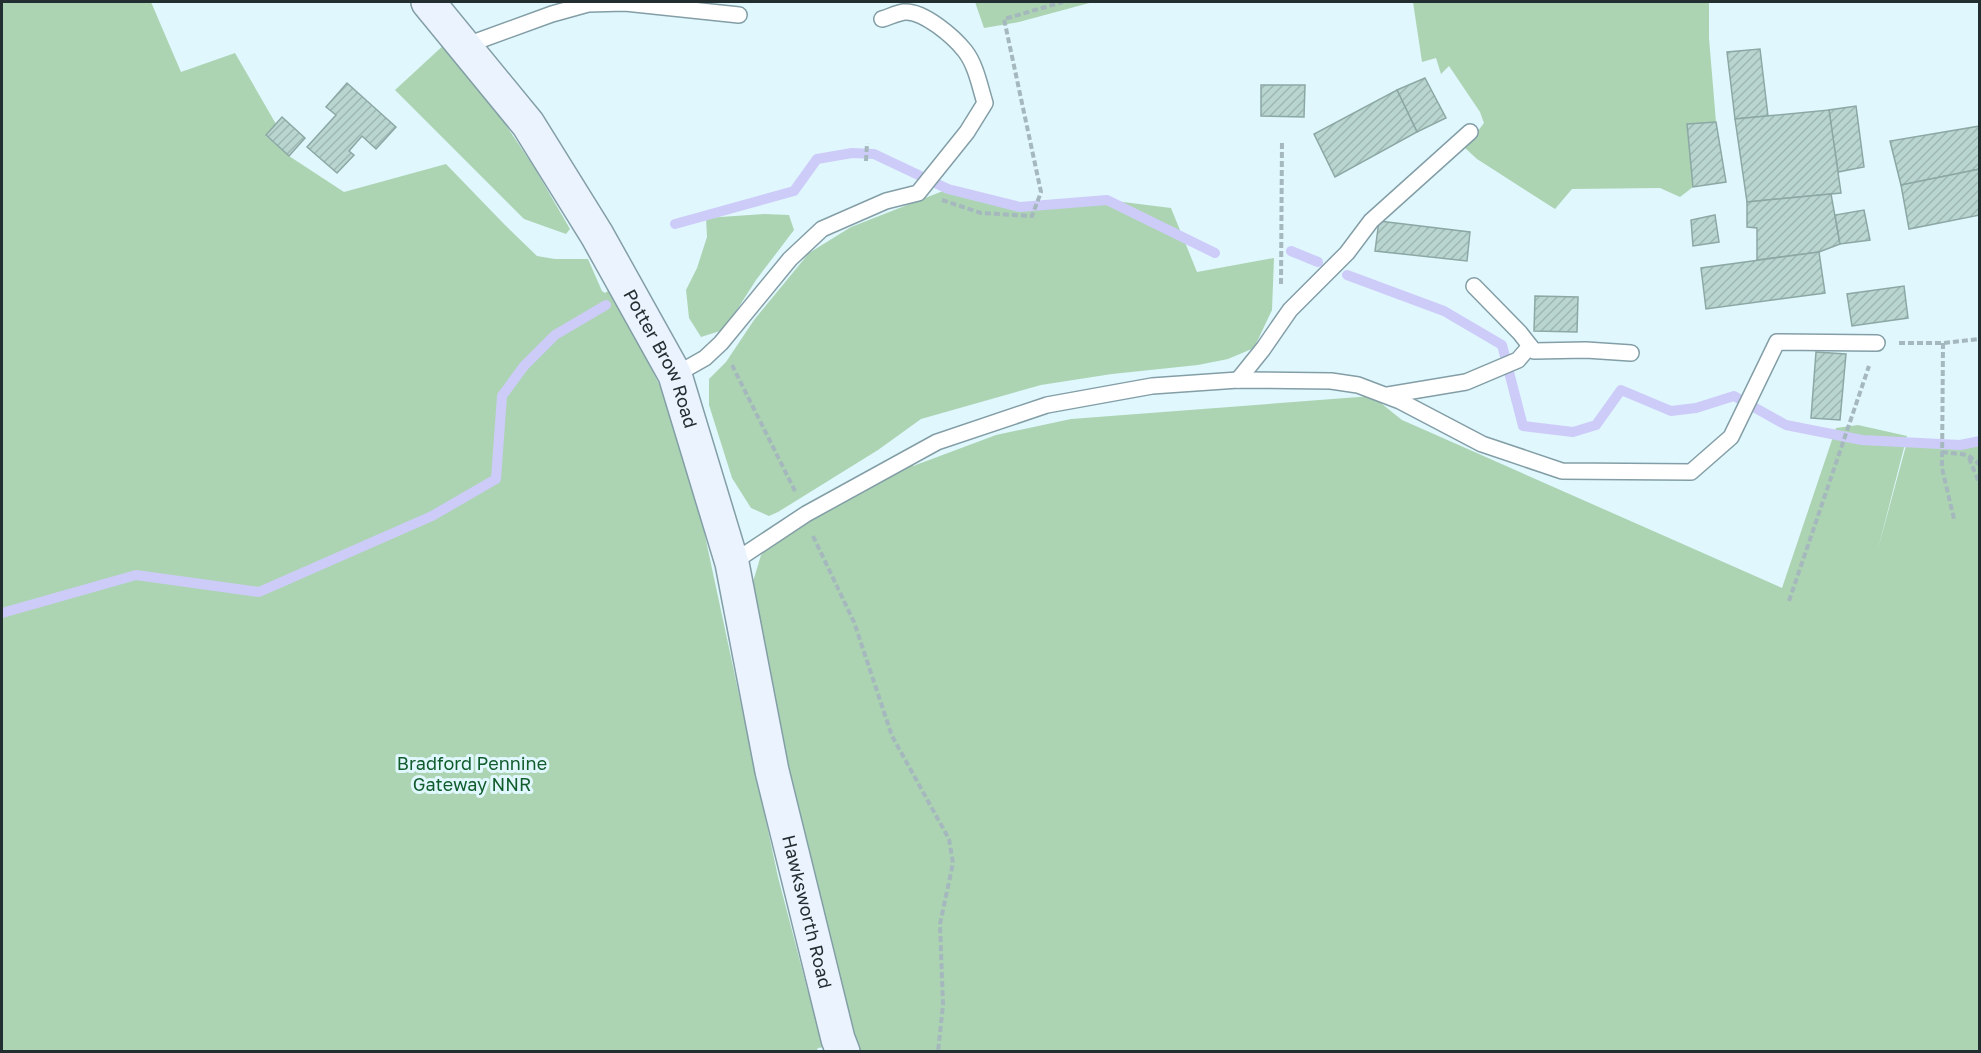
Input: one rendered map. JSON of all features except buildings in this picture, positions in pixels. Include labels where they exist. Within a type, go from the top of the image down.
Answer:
[{"type":"street","name":"Potter Brow Road","points":[[428,2],[528,124],[597,234],[675,375],[732,563],[772,771]]},
{"type":"street","name":"Hawksworth Road","points":[[772,771],[843,1052]]},
{"type":"lane","points":[[464,46],[552,14],[588,4],[625,3],[739,15]]},
{"type":"lane","points":[[675,375],[705,358],[721,343],[790,259],[822,229],[921,188],[968,132],[985,103],[966,52],[925,16],[906,11],[882,19]]},
{"type":"lane","points":[[1238,380],[1290,310],[1347,253],[1376,216],[1470,132]]},
{"type":"lane","points":[[1473,286],[1520,333],[1534,351],[1586,350],[1631,354]]},
{"type":"lane","points":[[732,563],[806,514],[937,442],[1047,405],[1152,386],[1238,380],[1331,381],[1358,385],[1385,395],[1482,444],[1562,471],[1691,472],[1731,438],[1777,342],[1877,343]]},
{"type":"lane","points":[[1385,395],[1466,382],[1518,360],[1530,346]]},
{"type":"path","points":[[921,188],[981,213],[1032,216],[1041,192],[1004,19],[1063,2]]},
{"type":"path","points":[[1280,324],[1282,141]]},
{"type":"path","points":[[866,162],[867,143]]},
{"type":"path","points":[[1789,601],[1877,343],[1943,343],[1980,339]]},
{"type":"path","points":[[721,343],[806,514],[809,528],[854,622],[892,736],[949,839],[953,863],[940,924],[943,1005],[938,1052]]},
{"type":"path","points":[[1943,343],[1942,468],[1954,519]]},
{"type":"path","points":[[1942,452],[1968,455],[1980,465]]},
{"type":"path","points":[[1968,455],[1980,485]]},
{"type":"green space","name":"Bradford Pennine Gateway NNR","points":[[2,2],[151,2],[181,72],[235,53],[276,124],[266,136],[289,156],[344,192],[446,164],[537,256],[555,259],[588,259],[602,291],[605,293],[611,289],[662,390],[701,517],[778,877],[825,1047],[818,1048],[816,1052],[2,1052]]},
{"type":"green space","points":[[975,2],[1093,2],[1019,22],[984,28]]},
{"type":"green space","points":[[1413,2],[1709,2],[1709,38],[1716,122],[1687,125],[1693,187],[1680,197],[1660,188],[1572,189],[1555,209],[1477,159],[1465,148],[1484,123],[1480,112],[1449,66],[1441,74],[1436,58],[1422,62]]},
{"type":"green space","points":[[446,43],[534,167],[570,229],[566,234],[524,219],[395,90]]},
{"type":"green space","points":[[948,189],[1020,207],[1107,200],[1171,208],[1197,272],[1274,258],[1272,310],[1254,348],[1228,359],[1198,365],[1112,374],[1041,385],[921,419],[878,450],[778,512],[769,516],[751,508],[732,478],[709,405],[709,379],[726,362],[754,320],[809,253],[851,227]]},
{"type":"green space","points":[[765,214],[789,215],[794,230],[720,331],[701,337],[689,318],[686,290],[697,268],[707,237],[706,218]]},
{"type":"green space","points":[[1372,396],[1402,420],[1782,588],[1836,428],[1858,425],[1907,436],[1878,549],[1907,442],[1960,445],[1979,441],[1979,1051],[855,1051],[778,728],[752,585],[761,555],[770,543],[908,455],[913,466],[996,435],[1071,419]]},
{"type":"waterway","points":[[675,224],[794,191],[817,159],[852,153],[874,154],[948,189],[1020,207],[1107,200],[1215,253]]},
{"type":"waterway","points":[[1291,251],[1318,262]]},
{"type":"waterway","points":[[1347,275],[1444,311],[1502,345],[1523,426],[1573,432],[1596,425],[1621,390],[1671,411],[1696,408],[1734,396],[1786,425],[1862,440],[1960,445],[1980,441]]},
{"type":"waterway","points":[[2,613],[136,575],[259,592],[432,516],[496,479],[502,396],[524,366],[555,335],[606,305]]}]
